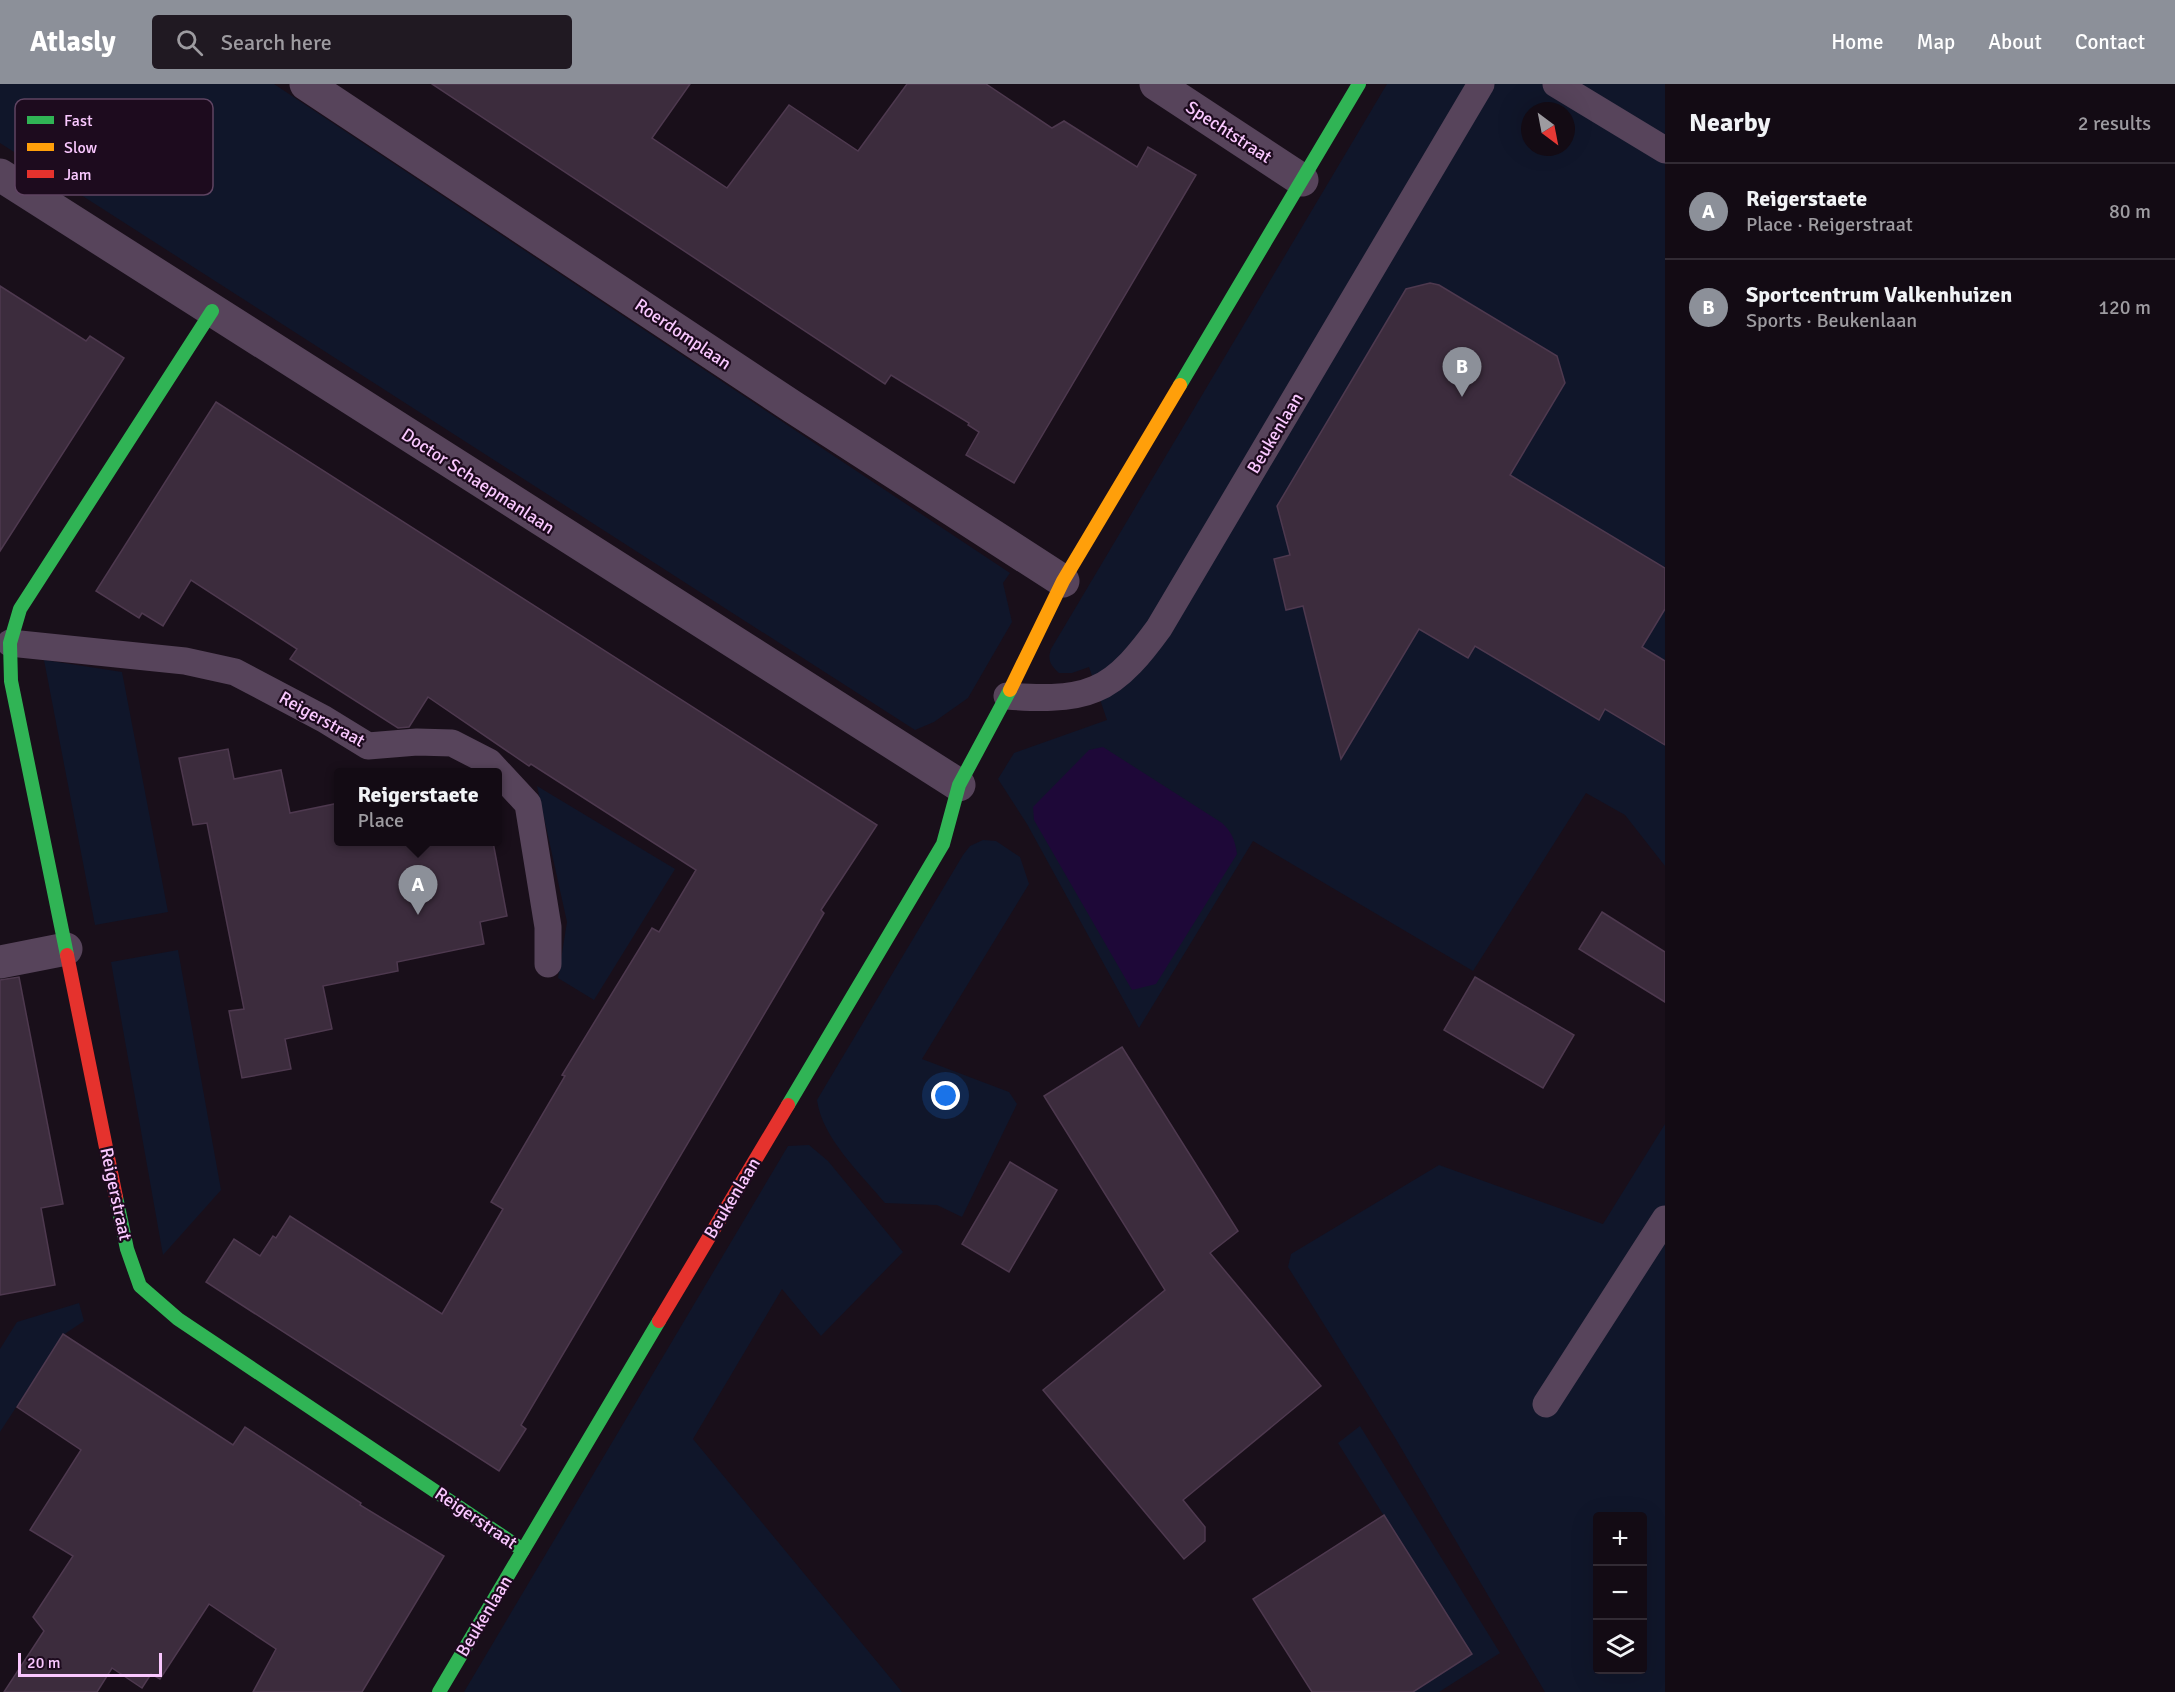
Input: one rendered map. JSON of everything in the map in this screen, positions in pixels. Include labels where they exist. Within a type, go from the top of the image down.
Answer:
[{"type":"street","name":"Roerdomplaan","points":[[306,84],[793,407],[1063,581]]},
{"type":"street","name":"Spechtstraat","points":[[1156,84],[1302,180]]},
{"type":"street","name":"Beukenlaan","points":[[439,1692],[943,844],[959,785],[1007,696],[1063,581],[1359,84]]},
{"type":"street","name":"Doctor Schaepmanlaan","points":[[0,175],[15,185]]},
{"type":"street","name":"Doctor Schaepmanlaan","points":[[31,195],[959,785]]},
{"type":"street","name":"Reigerstraat","points":[[212,311],[20,609],[10,644],[11,681],[127,1249],[140,1286],[178,1319],[523,1550]]},
{"type":"street","points":[[0,962],[66,949]]},
{"type":"lane","name":"Beukenlaan","points":[[1007,696],[1044,699],[1095,690],[1135,661],[1165,618],[1481,84]]},
{"type":"lane","points":[[1556,84],[1665,150]]},
{"type":"lane","name":"Reigerstraat","points":[[10,644],[185,661],[235,672],[324,719],[368,746],[417,742],[452,743],[489,762],[495,768]]},
{"type":"lane","name":"Reigerstraat","points":[[502,776],[528,804],[549,927],[548,964]]},
{"type":"lane","points":[[1546,1404],[1665,1219]]},
{"type":"shaded area","points":[[0,84],[274,84],[1010,573],[1003,583],[1012,622],[968,698],[934,722],[915,730],[81,195],[213,195],[213,99],[15,99],[15,153],[0,143]]},
{"type":"shaded area","points":[[1387,84],[1665,84],[1665,866],[1625,815],[1586,793],[1473,971],[1253,841],[1139,1028],[1027,824],[998,779],[1014,753],[1107,720],[1089,667],[1072,673],[1059,673],[1050,662],[1051,649]]},
{"type":"shaded area","points":[[44,660],[122,672],[168,912],[95,925]]},
{"type":"shaded area","points":[[1103,747],[1222,823],[1232,837],[1237,854],[1156,984],[1132,990],[1034,820],[1033,807],[1089,750]]},
{"type":"shaded area","points":[[537,786],[675,869],[594,1000],[558,978],[567,922]]},
{"type":"shaded area","points":[[983,840],[996,841],[1020,857],[1029,884],[922,1059],[1009,1092],[1017,1104],[962,1217],[937,1205],[885,1203],[834,1142],[820,1114],[817,1100],[963,855],[970,846]]},
{"type":"shaded area","points":[[178,950],[221,1190],[163,1255],[111,962]]},
{"type":"shaded area","points":[[1665,1124],[1665,1692],[1545,1692],[1394,1436],[1288,1267],[1291,1254],[1439,1165],[1603,1224]]},
{"type":"shaded area","points":[[809,1145],[828,1161],[903,1252],[821,1336],[782,1289],[693,1439],[902,1692],[464,1692],[788,1146]]},
{"type":"shaded area","points":[[79,1303],[84,1321],[63,1335],[0,1432],[0,1349],[17,1322]]},
{"type":"shaded area","points":[[1360,1426],[1500,1653],[1439,1692],[1413,1692],[1471,1654],[1338,1443]]},
{"type":"building","points":[[432,84],[690,84],[652,138],[727,188],[789,105],[858,151],[907,84],[986,84],[1052,128],[1064,121],[1137,167],[1148,147],[1196,175],[1014,483],[966,455],[979,432],[968,425],[969,423],[891,375],[885,384]]},
{"type":"building","points":[[1430,283],[1439,285],[1557,356],[1565,383],[1510,475],[1665,568],[1665,609],[1642,647],[1665,661],[1665,745],[1605,709],[1599,720],[1475,646],[1468,658],[1419,629],[1341,759],[1303,606],[1286,610],[1274,559],[1290,555],[1277,506],[1406,289]]},
{"type":"building","points":[[0,286],[86,341],[90,336],[124,358],[0,551]]},
{"type":"building","points":[[216,402],[877,825],[821,910],[824,913],[521,1425],[526,1429],[499,1471],[206,1282],[234,1239],[260,1256],[273,1236],[276,1238],[290,1216],[442,1314],[503,1209],[491,1202],[565,1076],[562,1075],[652,928],[659,932],[696,870],[531,764],[529,766],[428,697],[409,727],[398,728],[290,659],[297,649],[191,580],[163,626],[142,613],[139,618],[96,591]]},
{"type":"building","points":[[228,749],[234,779],[281,770],[290,813],[334,804],[334,846],[494,846],[507,916],[480,922],[484,944],[397,962],[398,971],[323,986],[332,1029],[285,1039],[291,1069],[242,1078],[229,1011],[244,1009],[207,823],[193,825],[179,758]]},
{"type":"building","points":[[1602,912],[1665,952],[1665,1002],[1579,949]]},
{"type":"building","points":[[19,977],[63,1204],[41,1208],[55,1285],[0,1295],[0,980]]},
{"type":"building","points":[[1475,977],[1574,1035],[1543,1088],[1444,1030]]},
{"type":"building","points":[[1122,1047],[1238,1231],[1210,1253],[1321,1386],[1183,1500],[1205,1527],[1205,1541],[1184,1559],[1043,1390],[1165,1290],[1044,1096]]},
{"type":"building","points":[[1010,1162],[1057,1190],[1009,1272],[962,1244]]},
{"type":"building","points":[[63,1334],[233,1445],[245,1427],[361,1503],[360,1505],[444,1556],[362,1692],[253,1692],[276,1649],[209,1604],[160,1679],[151,1674],[142,1688],[112,1668],[97,1692],[4,1692],[44,1631],[33,1617],[73,1556],[30,1530],[81,1450],[17,1407]]},
{"type":"building","points":[[1384,1515],[1472,1654],[1413,1692],[1312,1692],[1253,1599]]},
{"type":"traffic: fast","points":[[1180,385],[1359,84]]},
{"type":"traffic: fast","points":[[67,955],[11,681],[10,643],[20,609],[212,311]]},
{"type":"traffic: fast","points":[[788,1105],[943,844],[959,785],[1010,690]]},
{"type":"traffic: fast","points":[[116,1197],[127,1249],[140,1286],[178,1319],[523,1550]]},
{"type":"traffic: fast","points":[[439,1692],[659,1321]]},
{"type":"traffic: slow","points":[[1010,690],[1063,581],[1180,385]]},
{"type":"traffic: jam","points":[[67,955],[116,1197]]},
{"type":"traffic: jam","points":[[659,1321],[788,1105]]},
{"type":"place","name":"Sportcentrum Valkenhuizen","points":[[1462,397]]},
{"type":"place","name":"Reigerstaete","points":[[418,915]]}]
